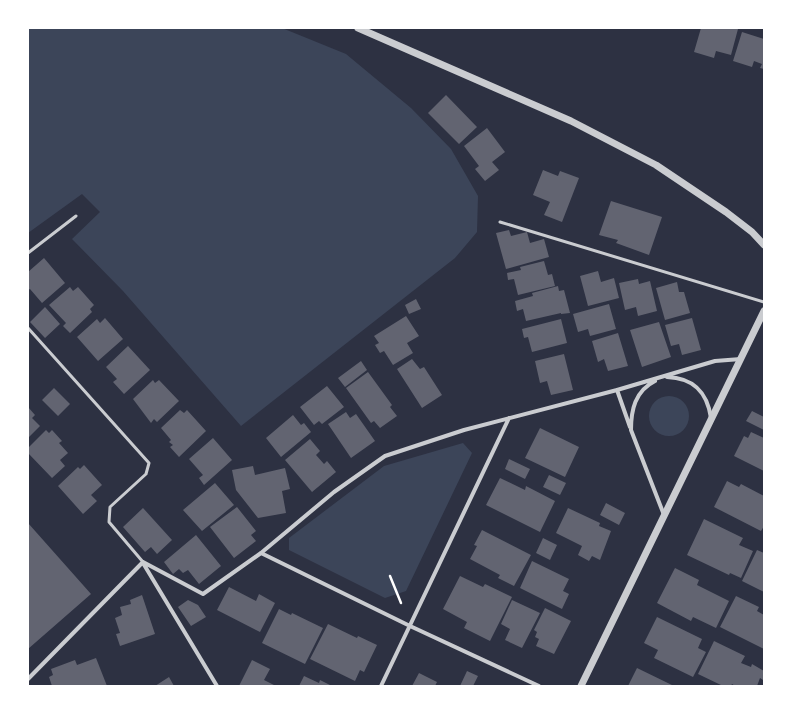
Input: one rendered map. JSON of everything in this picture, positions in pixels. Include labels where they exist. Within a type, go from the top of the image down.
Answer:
[{"type":"street","points":[[358,28],[571,121],[656,165],[726,212],[752,232],[764,245]]},
{"type":"street","points":[[581,686],[764,311]]},
{"type":"street","points":[[143,562],[203,594],[261,553],[334,492],[385,456],[464,430],[617,390],[715,361],[741,359]]},
{"type":"street","points":[[632,430],[632,410],[638,396],[651,383],[662,377],[679,378],[693,383],[703,394],[709,406],[711,422]]},
{"type":"street","points":[[617,390],[664,516]]},
{"type":"street","points":[[381,686],[509,418]]},
{"type":"street","points":[[261,553],[410,626],[539,686]]},
{"type":"street","points":[[28,679],[143,562]]},
{"type":"street","points":[[143,562],[216,686]]},
{"type":"lane","points":[[28,253],[76,216]]},
{"type":"lane","points":[[500,222],[764,302]]},
{"type":"lane","points":[[28,328],[149,463],[146,474],[110,507],[108,522],[143,562]]},
{"type":"shaded area","points":[[28,28],[282,28],[346,54],[411,108],[451,149],[478,196],[477,232],[455,258],[241,426],[123,291],[72,239],[100,212],[82,194],[28,233]]},
{"type":"shaded area","points":[[665,396],[673,396],[680,399],[686,405],[689,416],[686,427],[680,433],[673,436],[665,436],[658,433],[652,427],[649,420],[649,412],[652,405],[658,399]]},
{"type":"shaded area","points":[[463,443],[472,453],[406,591],[385,598],[289,550],[289,538],[384,466]]},
{"type":"building","points":[[701,28],[738,29],[731,55],[716,51],[714,58],[694,52]]},
{"type":"building","points":[[742,32],[764,39],[764,69],[760,68],[762,64],[754,61],[752,67],[733,61]]},
{"type":"building","points":[[446,95],[477,127],[459,144],[428,113]]},
{"type":"building","points":[[487,128],[505,152],[492,162],[499,170],[485,181],[475,169],[479,166],[464,146]]},
{"type":"building","points":[[543,170],[558,176],[560,171],[579,178],[562,222],[544,215],[550,202],[533,195]]},
{"type":"building","points":[[611,201],[662,217],[649,255],[616,243],[618,240],[599,235]]},
{"type":"building","points":[[509,230],[511,236],[527,232],[530,243],[544,239],[549,257],[506,269],[496,233]]},
{"type":"building","points":[[44,258],[65,283],[42,303],[30,289],[28,290],[28,272]]},
{"type":"building","points":[[544,261],[548,275],[552,274],[555,286],[518,295],[514,279],[508,280],[507,273],[521,270],[520,267]]},
{"type":"building","points":[[598,271],[601,282],[614,278],[619,298],[588,306],[580,276]]},
{"type":"building","points":[[638,279],[639,284],[650,281],[657,311],[638,316],[636,307],[625,310],[619,283]]},
{"type":"building","points":[[677,282],[679,292],[684,292],[690,313],[665,320],[656,288]]},
{"type":"building","points":[[558,286],[559,291],[564,290],[570,313],[561,313],[526,321],[523,309],[517,311],[515,301],[533,296],[532,293]]},
{"type":"building","points":[[70,287],[73,291],[78,287],[94,305],[90,309],[92,312],[70,333],[63,326],[66,323],[49,305]]},
{"type":"building","points":[[416,299],[421,309],[409,314],[405,305]]},
{"type":"building","points":[[609,304],[616,329],[590,336],[588,329],[578,332],[573,314]]},
{"type":"building","points":[[45,307],[60,324],[45,338],[30,322]]},
{"type":"building","points":[[406,316],[419,336],[407,343],[413,353],[393,365],[384,351],[380,353],[375,345],[379,343],[374,336]]},
{"type":"building","points":[[105,318],[123,339],[98,361],[77,337],[97,319],[100,323]]},
{"type":"building","points":[[692,318],[701,350],[682,355],[679,344],[671,346],[665,325]]},
{"type":"building","points":[[561,319],[567,343],[532,352],[528,337],[524,338],[522,329]]},
{"type":"building","points":[[659,322],[671,357],[642,367],[630,330]]},
{"type":"building","points":[[618,333],[628,366],[608,371],[604,359],[598,362],[592,341]]},
{"type":"building","points":[[128,346],[150,370],[124,394],[113,382],[117,379],[106,367]]},
{"type":"building","points":[[564,354],[573,390],[551,395],[547,381],[540,383],[535,361]]},
{"type":"building","points":[[412,359],[420,369],[424,367],[442,395],[422,408],[397,369]]},
{"type":"building","points":[[361,361],[367,370],[345,387],[338,378]]},
{"type":"building","points":[[368,372],[392,405],[390,407],[397,416],[380,428],[374,421],[371,423],[346,388]]},
{"type":"building","points":[[153,380],[155,383],[159,380],[179,401],[157,422],[154,419],[151,423],[133,399]]},
{"type":"building","points":[[327,386],[344,407],[322,424],[319,421],[314,425],[300,407]]},
{"type":"building","points":[[54,388],[70,404],[58,416],[42,400]]},
{"type":"building","points":[[28,407],[35,415],[32,418],[40,426],[28,438]]},
{"type":"building","points":[[180,410],[184,413],[187,410],[206,431],[179,457],[170,447],[173,445],[169,442],[171,440],[161,428]]},
{"type":"building","points":[[752,411],[764,417],[764,430],[746,421]]},
{"type":"building","points":[[346,412],[350,418],[356,414],[375,441],[351,458],[328,424]]},
{"type":"building","points":[[293,415],[301,425],[304,423],[311,432],[281,457],[266,438]]},
{"type":"building","points":[[540,428],[579,447],[565,477],[525,458]]},
{"type":"building","points":[[46,430],[49,433],[52,430],[62,441],[59,443],[68,453],[60,460],[65,466],[52,478],[28,453],[28,448]]},
{"type":"building","points":[[751,432],[764,438],[764,471],[734,456],[744,436],[748,438]]},
{"type":"building","points":[[213,438],[232,460],[204,485],[199,478],[203,475],[189,459]]},
{"type":"building","points":[[310,439],[320,451],[316,455],[324,464],[327,461],[336,472],[312,492],[285,460]]},
{"type":"building","points":[[509,459],[530,469],[525,479],[505,469]]},
{"type":"building","points":[[84,465],[102,485],[91,495],[97,501],[83,514],[58,486],[78,467],[80,469]]},
{"type":"building","points":[[253,466],[255,475],[285,468],[290,489],[282,491],[286,513],[258,518],[236,490],[232,470]]},
{"type":"building","points":[[549,475],[566,483],[560,495],[543,487]]},
{"type":"building","points":[[500,478],[525,490],[526,486],[555,501],[540,532],[486,505]]},
{"type":"building","points":[[727,481],[739,487],[741,484],[764,496],[764,526],[761,531],[714,507]]},
{"type":"building","points":[[215,483],[234,505],[202,531],[183,510]]},
{"type":"building","points":[[606,503],[625,513],[619,525],[600,515]]},
{"type":"building","points":[[237,507],[256,531],[251,535],[256,541],[234,558],[210,527]]},
{"type":"building","points":[[143,508],[172,540],[157,554],[151,547],[145,552],[123,527]]},
{"type":"building","points":[[568,508],[600,523],[599,526],[611,531],[600,560],[592,556],[589,561],[578,555],[582,546],[556,533]]},
{"type":"building","points":[[704,519],[743,538],[739,545],[753,551],[741,578],[730,573],[729,575],[687,555]]},
{"type":"building","points":[[28,523],[91,594],[28,649]]},
{"type":"building","points":[[482,530],[531,555],[514,586],[498,578],[500,575],[470,559],[477,546],[474,545]]},
{"type":"building","points":[[196,535],[221,566],[199,584],[188,570],[183,573],[179,569],[173,574],[164,562]]},
{"type":"building","points":[[543,538],[557,545],[550,560],[536,553]]},
{"type":"building","points":[[757,550],[764,553],[764,592],[742,581]]},
{"type":"building","points":[[532,561],[569,579],[563,591],[569,594],[562,609],[520,588]]},
{"type":"building","points":[[675,568],[699,580],[697,585],[729,601],[716,628],[693,617],[691,621],[657,603]]},
{"type":"building","points":[[460,576],[483,587],[485,584],[512,597],[490,641],[464,628],[467,622],[443,609]]},
{"type":"building","points":[[229,587],[256,601],[259,594],[275,603],[260,632],[217,610]]},
{"type":"building","points":[[142,595],[155,634],[120,646],[116,634],[120,633],[115,618],[122,615],[120,607],[131,604],[130,600]]},
{"type":"building","points":[[736,596],[759,607],[757,611],[764,615],[764,649],[720,627]]},
{"type":"building","points":[[188,600],[198,605],[206,617],[191,626],[178,607]]},
{"type":"building","points":[[512,600],[540,613],[522,648],[505,640],[510,629],[501,624]]},
{"type":"building","points":[[545,608],[571,621],[554,654],[536,646],[539,639],[535,637],[537,632],[534,630]]},
{"type":"building","points":[[279,609],[291,615],[292,613],[323,628],[305,664],[262,643]]},
{"type":"building","points":[[657,617],[702,639],[698,648],[706,652],[693,677],[654,658],[658,650],[644,643]]},
{"type":"building","points":[[328,624],[357,638],[358,636],[377,645],[364,672],[360,670],[355,681],[310,659]]},
{"type":"building","points":[[714,641],[745,656],[741,663],[751,667],[752,664],[764,671],[763,680],[760,678],[757,686],[735,686],[732,684],[731,686],[723,686],[698,674]]},
{"type":"building","points":[[96,658],[107,686],[52,686],[49,677],[53,675],[51,669],[75,660],[77,665]]},
{"type":"building","points":[[252,660],[270,669],[264,680],[276,686],[239,686]]},
{"type":"building","points":[[637,668],[674,686],[628,686]]},
{"type":"building","points":[[467,671],[478,676],[473,686],[460,686]]},
{"type":"building","points":[[419,673],[437,682],[435,686],[412,686]]},
{"type":"building","points":[[304,676],[319,683],[320,680],[332,686],[299,686]]},
{"type":"building","points":[[169,677],[174,686],[155,686]]}]
